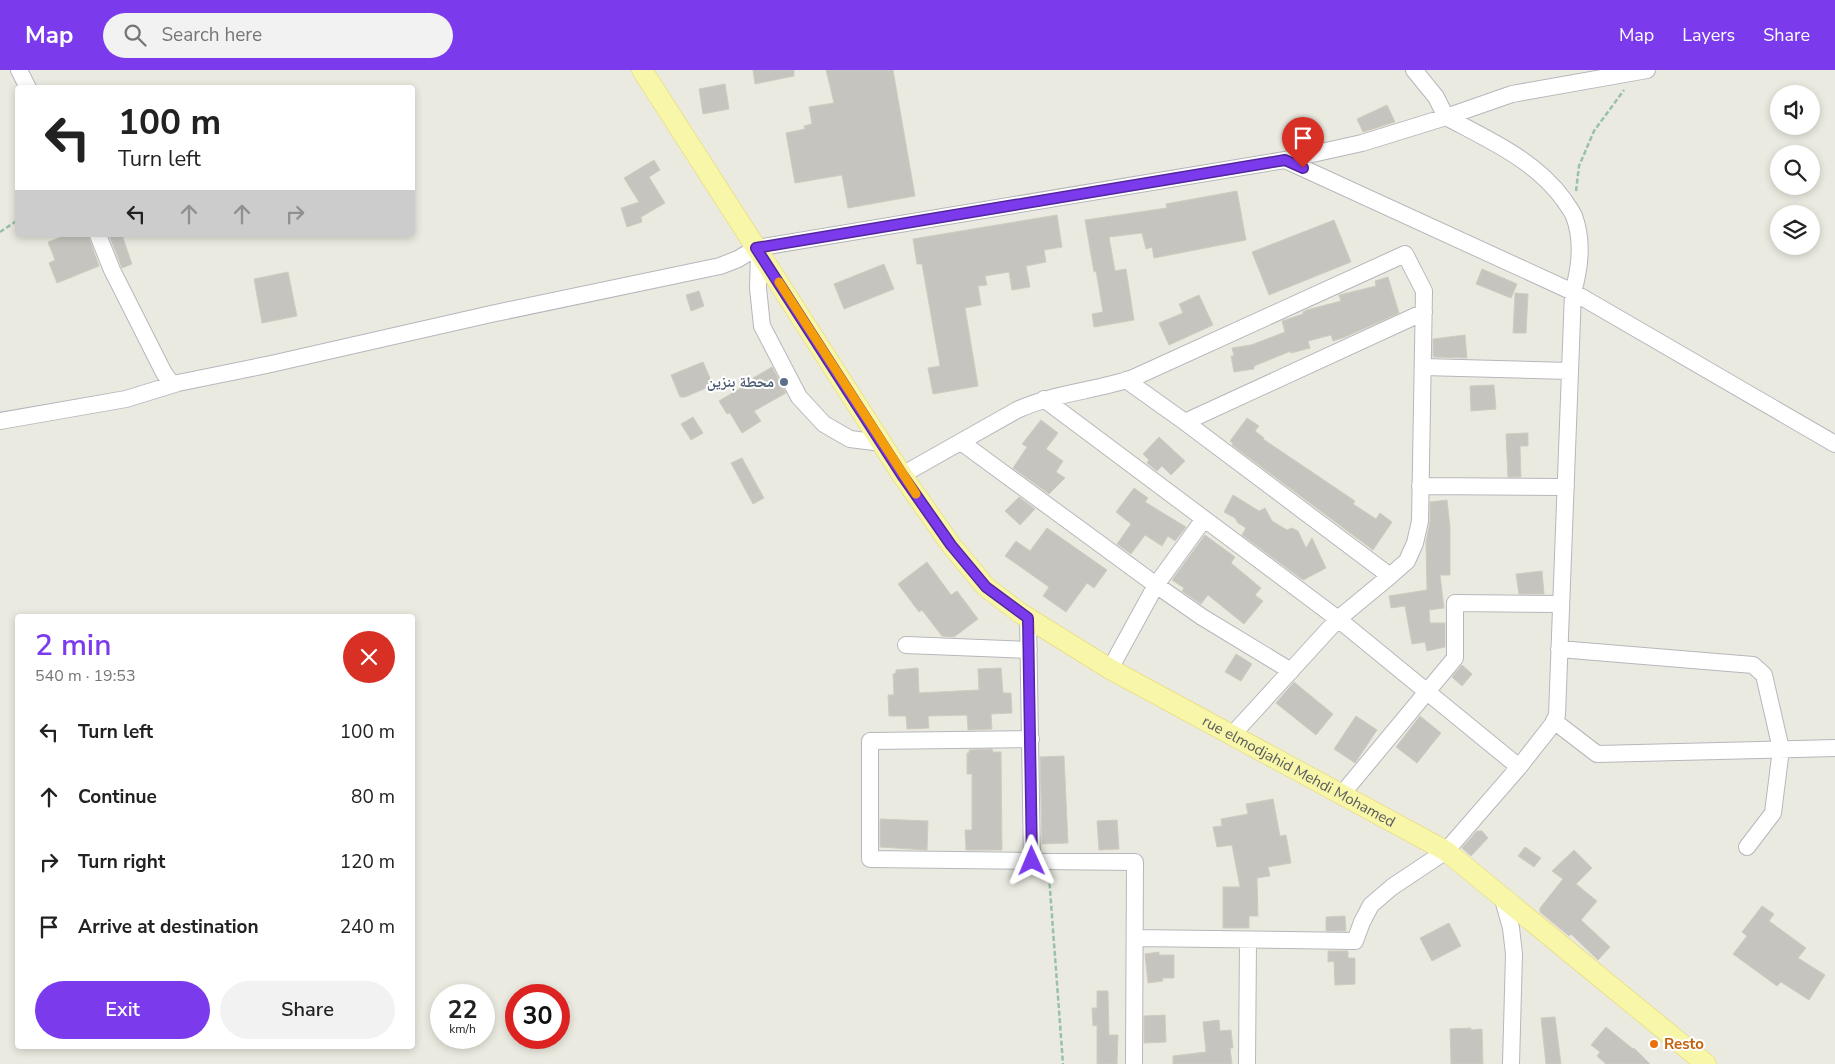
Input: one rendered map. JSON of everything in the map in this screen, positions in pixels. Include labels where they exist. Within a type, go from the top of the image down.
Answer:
[{"type":"main road","name":"rue elmodjahid Mehdi Mohamed","points":[[642,70],[902,475],[951,545],[986,587],[1028,618],[1110,669],[1446,851],[1706,1064]]},
{"type":"street","points":[[20,70],[27,85]]},
{"type":"street","points":[[1135,938],[1355,941],[1371,905],[1392,887],[1446,851],[1519,767],[1557,715],[1573,292],[1579,272],[1579,240],[1574,215],[1553,186],[1516,154],[1446,117],[1436,97],[1414,70]]},
{"type":"street","points":[[0,422],[126,399],[172,384],[720,266],[758,250],[1285,160],[1362,143],[1512,94],[1642,71]]},
{"type":"street","points":[[1285,160],[1573,292],[1835,444]]},
{"type":"street","points":[[99,237],[112,270],[164,373],[172,384]]},
{"type":"street","points":[[758,250],[758,288],[762,326],[799,397],[824,424],[850,439],[882,444]]},
{"type":"street","points":[[902,475],[1017,410],[1044,399],[1117,384],[1405,254],[1424,291],[1420,521],[1415,543],[1407,560],[1338,619],[1233,734]]},
{"type":"street","points":[[1185,422],[1424,312]]},
{"type":"street","points":[[1423,367],[1570,371]]},
{"type":"street","points":[[1126,380],[1390,576]]},
{"type":"street","points":[[1044,399],[1338,619],[1519,767]]},
{"type":"street","points":[[961,442],[1202,617],[1291,671]]},
{"type":"street","points":[[1420,486],[1566,487]]},
{"type":"street","points":[[1110,669],[1156,585],[1204,518]]},
{"type":"street","points":[[1342,794],[1455,658],[1455,603],[1561,604]]},
{"type":"street","points":[[1028,618],[1031,739],[1040,861]]},
{"type":"street","points":[[906,645],[1029,650]]},
{"type":"street","points":[[1559,649],[1753,665],[1764,675],[1781,749],[1773,813],[1747,847]]},
{"type":"street","points":[[1554,721],[1598,754],[1835,748]]},
{"type":"street","points":[[1031,739],[870,741],[870,859],[1134,862],[1134,1064]]},
{"type":"street","points":[[1503,899],[1511,928],[1514,954],[1511,1064]]},
{"type":"street","points":[[1247,1064],[1248,940]]},
{"type":"path","points":[[1574,215],[1579,166],[1594,132],[1642,71]]},
{"type":"path","points":[[0,232],[15,222]]},
{"type":"path","points":[[1040,861],[1064,1064]]},
{"type":"building","points":[[753,70],[794,70],[794,76],[755,84]]},
{"type":"building","points":[[826,70],[893,70],[915,196],[848,208],[842,175],[795,183],[786,133],[805,129],[804,126],[812,124],[809,107],[834,103]]},
{"type":"building","points":[[725,84],[729,109],[703,114],[699,89]]},
{"type":"building","points":[[1387,105],[1395,122],[1363,132],[1357,119]]},
{"type":"building","points":[[654,160],[660,170],[649,177],[665,203],[641,217],[642,222],[627,227],[621,208],[639,202],[624,178]]},
{"type":"building","points":[[1237,191],[1246,240],[1154,258],[1152,247],[1146,249],[1142,233],[1109,237],[1115,271],[1126,269],[1134,320],[1094,327],[1092,314],[1103,312],[1085,220],[1167,208],[1166,204]]},
{"type":"building","points":[[1057,215],[1062,247],[1044,250],[1046,262],[1026,266],[1030,287],[1012,290],[1009,272],[985,276],[987,285],[978,286],[981,305],[965,308],[978,386],[933,394],[928,368],[940,366],[922,264],[917,264],[913,239]]},
{"type":"building","points":[[1334,220],[1351,262],[1269,295],[1252,252]]},
{"type":"building","points":[[62,237],[89,237],[99,266],[57,283],[49,263],[55,260],[48,242]]},
{"type":"building","points":[[110,237],[123,237],[132,264],[122,268]]},
{"type":"building","points":[[884,264],[894,289],[844,309],[834,284]]},
{"type":"building","points":[[1482,269],[1517,284],[1511,298],[1476,284]]},
{"type":"building","points":[[288,272],[297,316],[262,323],[254,279]]},
{"type":"building","points":[[1388,277],[1399,313],[1345,337],[1333,341],[1331,335],[1308,341],[1310,348],[1291,353],[1291,351],[1254,366],[1254,369],[1234,372],[1231,356],[1234,356],[1232,348],[1251,345],[1285,332],[1282,321],[1303,314],[1307,310],[1341,301],[1339,295],[1376,286],[1375,281]]},
{"type":"building","points":[[699,291],[704,306],[691,311],[686,295]]},
{"type":"building","points":[[1515,293],[1528,294],[1526,333],[1513,333]]},
{"type":"building","points":[[1199,295],[1213,325],[1169,345],[1159,323],[1183,313],[1179,304]]},
{"type":"building","points":[[1465,335],[1467,358],[1433,357],[1433,339]]},
{"type":"building","points":[[703,362],[713,385],[685,397],[680,397],[671,375]]},
{"type":"building","points":[[772,367],[786,393],[754,411],[761,421],[742,433],[730,413],[727,414],[719,401]]},
{"type":"building","points":[[1494,385],[1496,409],[1471,411],[1470,386]]},
{"type":"building","points":[[693,417],[703,433],[691,440],[681,424]]},
{"type":"building","points":[[1247,418],[1259,426],[1255,431],[1263,439],[1355,501],[1353,504],[1376,519],[1380,513],[1392,522],[1373,550],[1232,445],[1233,443],[1230,441]]},
{"type":"building","points":[[1041,420],[1058,433],[1046,449],[1063,461],[1056,472],[1065,478],[1049,494],[1013,468],[1027,447],[1022,444]]},
{"type":"building","points":[[1528,433],[1528,446],[1520,446],[1521,477],[1508,477],[1506,434]]},
{"type":"building","points":[[1159,437],[1185,461],[1171,475],[1162,466],[1157,471],[1147,463],[1149,460],[1143,454]]},
{"type":"building","points":[[742,458],[764,498],[753,504],[731,463]]},
{"type":"building","points":[[1134,488],[1148,498],[1145,502],[1186,527],[1175,541],[1168,536],[1162,546],[1145,535],[1131,554],[1117,544],[1131,524],[1116,512]]},
{"type":"building","points":[[1233,495],[1259,511],[1265,508],[1272,521],[1287,530],[1292,528],[1298,531],[1306,548],[1312,538],[1326,568],[1303,580],[1242,535],[1246,528],[1238,523],[1235,518],[1224,512]]},
{"type":"building","points":[[1019,497],[1035,509],[1020,525],[1005,511]]},
{"type":"building","points":[[1447,500],[1450,527],[1450,575],[1440,575],[1444,608],[1429,610],[1430,623],[1445,623],[1445,647],[1427,651],[1425,642],[1412,644],[1405,606],[1391,608],[1389,596],[1427,590],[1426,542],[1430,521],[1430,502]]},
{"type":"building","points":[[1047,528],[1107,570],[1094,588],[1087,583],[1066,612],[1043,596],[1049,587],[1005,556],[1016,541],[1030,551]]},
{"type":"building","points":[[1205,535],[1235,557],[1231,563],[1261,588],[1255,595],[1263,601],[1244,624],[1208,595],[1201,604],[1182,591],[1184,588],[1172,580]]},
{"type":"building","points":[[927,562],[951,595],[957,591],[978,619],[954,637],[942,636],[922,610],[919,612],[898,584]]},
{"type":"building","points":[[1542,571],[1544,594],[1519,594],[1516,574]]},
{"type":"building","points":[[1236,654],[1252,664],[1241,681],[1225,672]]},
{"type":"building","points":[[1462,665],[1472,674],[1462,686],[1452,677]]},
{"type":"building","points":[[918,668],[919,693],[979,690],[978,669],[1001,668],[1003,693],[1011,693],[1012,713],[991,714],[992,729],[968,730],[967,715],[928,716],[929,728],[907,729],[906,716],[889,716],[888,695],[894,695],[893,674],[896,673],[896,670]]},
{"type":"building","points":[[1294,682],[1333,714],[1316,735],[1276,703]]},
{"type":"building","points":[[1356,716],[1377,730],[1355,763],[1334,749]]},
{"type":"building","points":[[1420,716],[1441,733],[1417,763],[1396,747]]},
{"type":"building","points":[[992,749],[993,752],[1001,752],[1002,850],[966,850],[965,830],[972,830],[972,774],[967,774],[967,753],[969,753],[969,750]]},
{"type":"building","points":[[1064,756],[1068,843],[1042,844],[1040,757]]},
{"type":"building","points":[[1273,799],[1280,836],[1286,835],[1291,863],[1268,867],[1270,876],[1257,878],[1258,916],[1249,916],[1249,928],[1223,928],[1223,887],[1240,887],[1232,845],[1217,847],[1213,827],[1222,826],[1221,819],[1248,814],[1246,804]]},
{"type":"building","points":[[880,819],[928,821],[927,850],[880,847]]},
{"type":"building","points":[[1117,820],[1119,849],[1099,850],[1097,821]]},
{"type":"building","points":[[1477,831],[1482,831],[1488,838],[1471,856],[1462,848]]},
{"type":"building","points":[[1525,847],[1541,858],[1534,867],[1518,856]]},
{"type":"building","points":[[1574,850],[1592,868],[1576,884],[1597,901],[1581,920],[1610,947],[1598,960],[1571,934],[1569,936],[1540,912],[1540,908],[1563,879],[1552,871]]},
{"type":"building","points":[[1762,906],[1774,914],[1769,921],[1806,948],[1798,958],[1825,975],[1809,1000],[1781,982],[1777,986],[1733,954],[1747,936],[1742,932]]},
{"type":"building","points":[[1345,916],[1346,931],[1326,931],[1326,917]]},
{"type":"building","points":[[1449,923],[1461,946],[1432,961],[1420,938]]},
{"type":"building","points":[[1328,951],[1348,951],[1348,958],[1355,958],[1355,984],[1335,985],[1334,961],[1328,962]]},
{"type":"building","points":[[1159,952],[1159,955],[1174,955],[1174,978],[1162,978],[1163,981],[1148,983],[1145,954]]},
{"type":"building","points":[[1097,991],[1108,991],[1109,1035],[1118,1035],[1117,1064],[1097,1064],[1097,1025],[1093,1026],[1092,1008],[1097,1008]]},
{"type":"building","points":[[1165,1015],[1166,1042],[1144,1043],[1144,1016]]},
{"type":"building","points":[[1555,1017],[1561,1064],[1546,1064],[1541,1018]]},
{"type":"building","points":[[1219,1020],[1220,1031],[1231,1030],[1233,1048],[1230,1048],[1232,1064],[1173,1064],[1173,1056],[1206,1052],[1203,1022]]},
{"type":"building","points":[[1606,1027],[1634,1048],[1650,1064],[1606,1064],[1597,1056],[1600,1052],[1591,1045]]},
{"type":"building","points":[[1471,1028],[1471,1030],[1482,1029],[1483,1064],[1451,1064],[1450,1029]]},
{"type":"slow traffic","points":[[779,282],[916,494]]},
{"type":"place","name":"محطة بنزين","points":[[784,382]]},
{"type":"place","name":"Resto","points":[[1654,1044]]},
{"type":"route","points":[[1032,861],[1028,618],[986,587],[951,545],[902,475],[756,248],[1285,160],[1303,168]]}]
